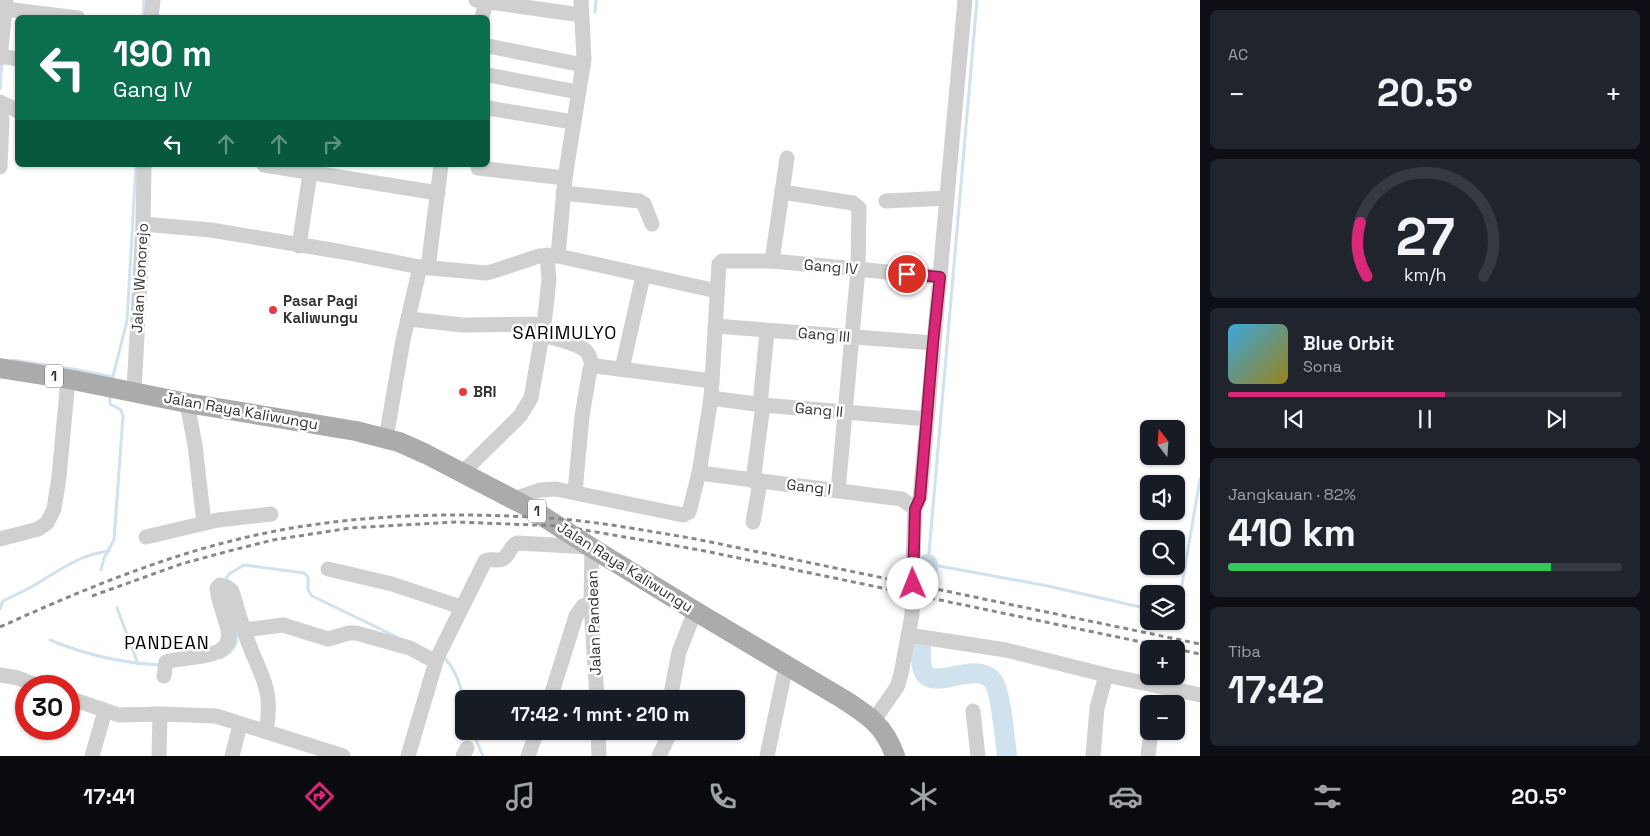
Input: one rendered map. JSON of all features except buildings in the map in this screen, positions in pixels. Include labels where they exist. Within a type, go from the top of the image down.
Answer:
[{"type":"main road","name":"Jalan Raya Kaliwungu","points":[[0,368],[68,379],[187,403],[356,431],[399,442],[514,499],[561,526],[591,547],[695,611],[843,699],[874,720],[887,736],[895,756]]},
{"type":"street","points":[[152,0],[152,15]]},
{"type":"street","points":[[874,720],[897,687],[912,615],[915,509],[920,498],[965,0]]},
{"type":"street","points":[[462,473],[520,416],[531,398],[583,65],[581,7],[481,1],[482,15]]},
{"type":"street","points":[[4,57],[6,5],[61,15]]},
{"type":"street","points":[[490,46],[583,65]]},
{"type":"street","points":[[490,75],[578,92]]},
{"type":"street","points":[[0,167],[1,106],[15,110]]},
{"type":"street","points":[[490,108],[573,122]]},
{"type":"street","points":[[772,261],[787,158]]},
{"type":"street","name":"Jalan Wonorejo","points":[[120,389],[143,224],[144,167]]},
{"type":"street","points":[[276,167],[438,193]]},
{"type":"street","points":[[386,438],[409,318],[424,267],[438,193],[441,167]]},
{"type":"street","points":[[478,168],[639,201],[644,204],[652,224]]},
{"type":"street","points":[[300,246],[310,173]]},
{"type":"street","points":[[782,192],[852,204],[858,206],[859,210],[858,269],[838,491]]},
{"type":"street","points":[[886,201],[948,198]]},
{"type":"street","points":[[143,224],[211,230],[424,267],[490,272],[539,256],[552,256],[717,291],[711,398],[700,473],[691,509],[686,514],[556,489],[546,489],[514,499]]},
{"type":"street","name":"Gang IV","points":[[717,291],[719,264],[722,261],[772,261],[940,277]]},
{"type":"street","points":[[622,369],[644,276]]},
{"type":"street","points":[[409,318],[462,326],[543,329],[587,352],[593,367]]},
{"type":"street","name":"Gang III","points":[[715,326],[933,343]]},
{"type":"street","points":[[753,522],[767,331]]},
{"type":"street","points":[[593,367],[712,381]]},
{"type":"street","points":[[575,492],[582,416],[590,369],[593,367]]},
{"type":"street","points":[[0,538],[38,529],[47,523],[51,515],[59,477],[68,379]]},
{"type":"street","name":"Gang II","points":[[711,398],[762,405],[927,419]]},
{"type":"street","points":[[187,403],[195,445],[204,523]]},
{"type":"street","name":"Gang I","points":[[700,473],[902,500],[915,509]]},
{"type":"street","points":[[146,537],[204,523],[271,514]]},
{"type":"street","points":[[408,756],[438,656],[485,560],[489,558],[503,559],[510,548],[517,543],[591,547]]},
{"type":"street","name":"Jalan Pandean","points":[[591,547],[591,603],[596,690]]},
{"type":"street","points":[[328,569],[392,584],[461,607]]},
{"type":"street","points":[[164,669],[172,660],[210,654],[222,649],[227,644],[228,630],[217,592],[218,586],[225,586],[232,591],[244,630],[264,677],[270,713],[266,732]]},
{"type":"street","points":[[553,690],[576,616],[583,606],[591,603]]},
{"type":"street","points":[[672,690],[679,652],[695,611]]},
{"type":"street","points":[[244,630],[283,625],[328,639],[356,632],[438,656]]},
{"type":"street","points":[[908,635],[1006,650],[1106,675],[1200,695]]},
{"type":"street","points":[[767,756],[786,666]]},
{"type":"street","points":[[0,675],[15,678]]},
{"type":"street","points":[[1092,756],[1098,708],[1106,675]]},
{"type":"street","points":[[80,702],[119,715],[216,716],[343,756]]},
{"type":"street","points":[[92,756],[105,711]]},
{"type":"street","points":[[973,711],[978,756]]},
{"type":"street","points":[[159,756],[160,714]]},
{"type":"street","points":[[232,756],[240,725]]},
{"type":"street","points":[[528,756],[534,740]]},
{"type":"street","points":[[599,740],[600,756]]},
{"type":"street","points":[[659,756],[667,740]]},
{"type":"street","points":[[1148,756],[1150,740]]},
{"type":"waterway","points":[[143,15],[144,0]]},
{"type":"waterway","points":[[595,12],[596,0]]},
{"type":"waterway","points":[[977,0],[928,564],[1048,586],[1140,607]]},
{"type":"waterway","points":[[0,89],[2,62]]},
{"type":"waterway","points":[[112,380],[127,321],[136,167]]},
{"type":"waterway","points":[[12,360],[113,377]]},
{"type":"waterway","points":[[101,570],[104,558],[114,540],[123,416],[121,410],[110,404],[110,393]]},
{"type":"waterway","points":[[1182,585],[1200,479]]},
{"type":"waterway","points":[[0,609],[3,601],[30,588],[72,563],[90,555],[109,551]]},
{"type":"waterway","points":[[224,582],[229,574],[244,565],[304,573],[308,577],[308,590],[312,596],[397,637]]},
{"type":"waterway","points":[[117,608],[138,664]]},
{"type":"waterway","points":[[221,658],[235,646],[237,637],[235,627]]},
{"type":"waterway","points":[[50,640],[104,657],[160,665]]},
{"type":"waterway","points":[[921,643],[921,663],[926,675],[933,678],[942,678],[975,673],[985,675],[993,681],[1000,705],[1007,756]]},
{"type":"waterway","points":[[442,656],[454,671],[461,690]]},
{"type":"waterway","points":[[476,740],[483,756]]},
{"type":"railway","points":[[0,627],[140,569],[227,542],[305,526],[345,521],[385,517],[466,515],[565,519],[696,539],[1200,644]]},
{"type":"railway","points":[[92,596],[181,564],[229,551],[273,540],[350,528],[456,522],[561,526],[700,550],[1140,642]]},
{"type":"railway","points":[[1185,651],[1200,654]]},
{"type":"place","name":"Pasar Pagi Kaliwungu","points":[[273,310]]},
{"type":"place","name":"BRI","points":[[463,392]]},
{"type":"district","name":"SARIMULYO","points":[[565,333]]},
{"type":"district","name":"PANDEAN","points":[[167,643]]},
{"type":"route","points":[[907,274],[940,277],[920,498],[915,509],[913,584]]}]
